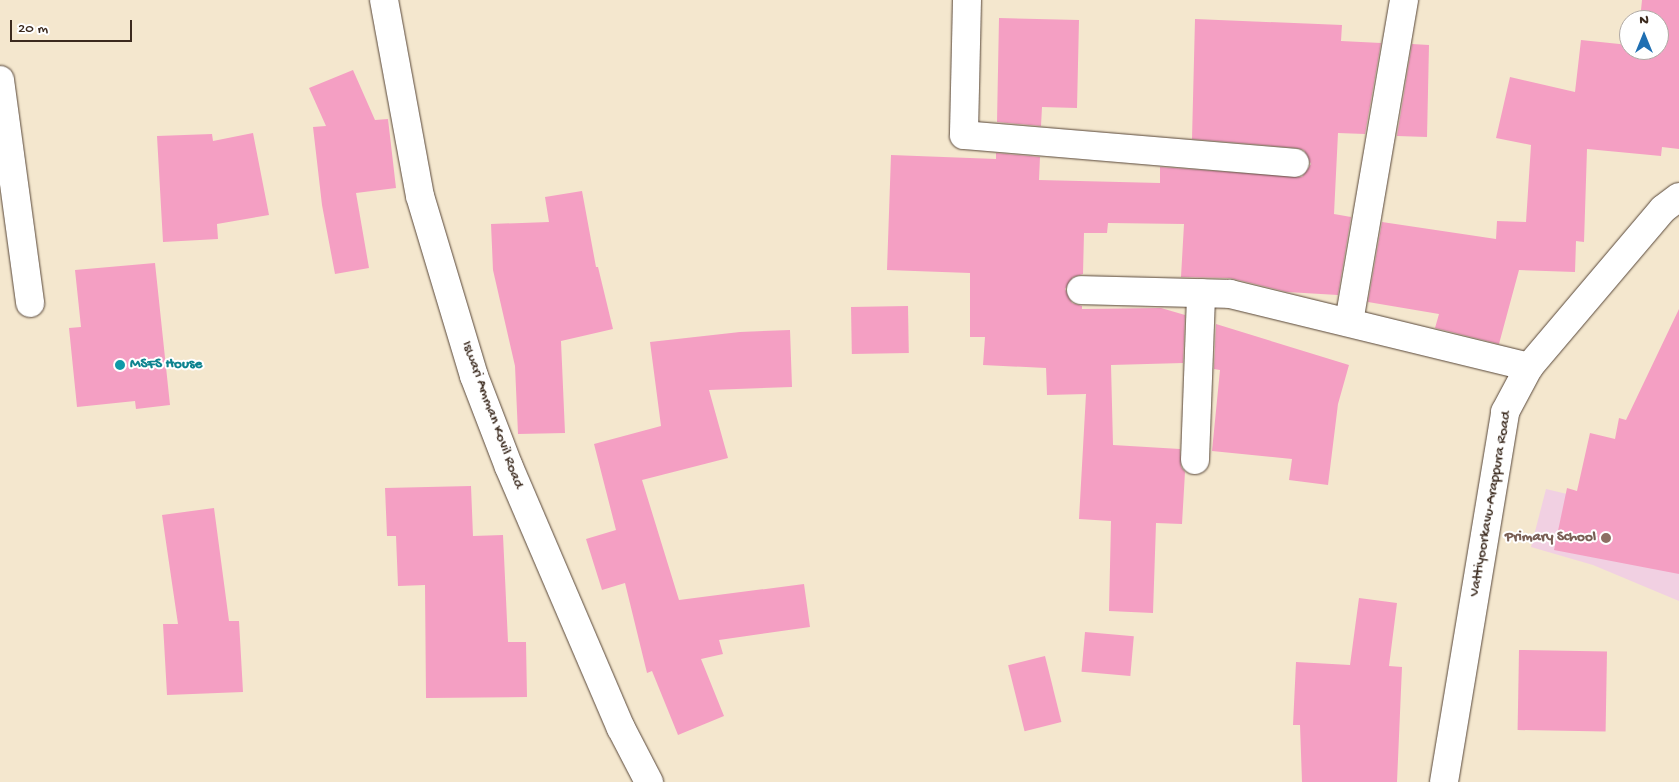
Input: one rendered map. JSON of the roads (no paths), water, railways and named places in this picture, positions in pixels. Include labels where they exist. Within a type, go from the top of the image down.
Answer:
[{"type":"street","name":"Iswari Amman Kovil Road","points":[[384,0],[420,196],[474,376],[509,467],[622,728],[649,782]]},
{"type":"street","points":[[967,0],[964,135],[1295,164]]},
{"type":"street","points":[[1350,322],[1404,0]]},
{"type":"street","points":[[0,80],[9,212],[30,303]]},
{"type":"street","name":"Vattiyoorkavu-Arappura Road","points":[[1444,782],[1505,412],[1529,367],[1663,209],[1679,196]]},
{"type":"street","points":[[1081,290],[1230,294],[1529,367]]},
{"type":"street","points":[[1195,460],[1201,293]]},
{"type":"place","name":"MSFS House","points":[[120,365]]},
{"type":"place","name":"Primary School","points":[[1606,538]]}]
